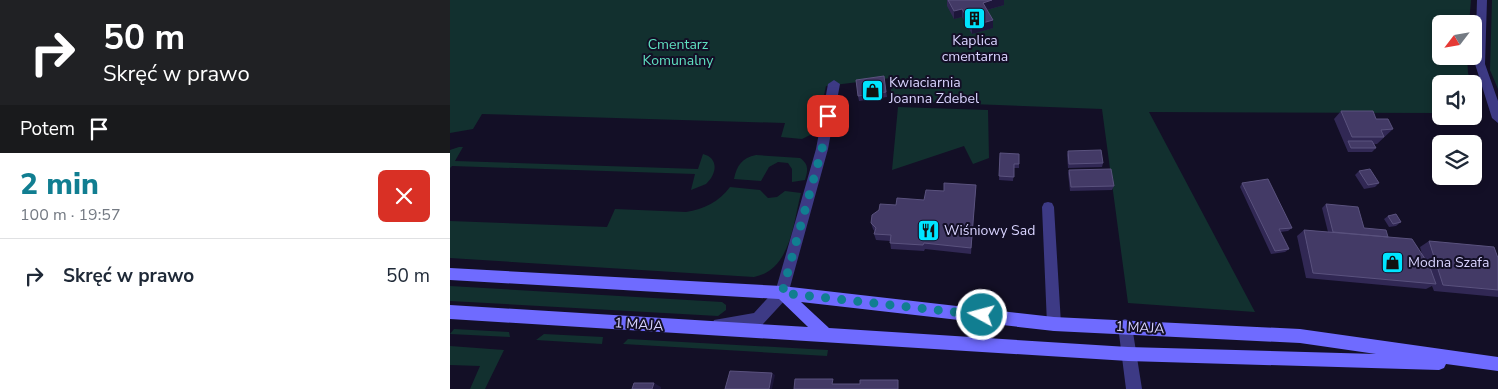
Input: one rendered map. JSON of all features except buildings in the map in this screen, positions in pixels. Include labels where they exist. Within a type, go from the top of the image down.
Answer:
[{"type":"main road","name":"1 MAJA","points":[[450,274],[782,293],[1054,324],[1300,336],[1498,365]]},
{"type":"main road","points":[[782,293],[827,336]]},
{"type":"main road","name":"1 MAJA","points":[[450,312],[1128,354],[1498,365]]},
{"type":"street","points":[[1482,0],[1480,64],[1498,118]]},
{"type":"street","points":[[697,328],[758,320],[782,293],[822,149],[834,84]]},
{"type":"street","points":[[1048,207],[1054,324]]},
{"type":"street","points":[[1125,326],[1134,389]]},
{"type":"green space","name":"Cmentarz Komunalny","points":[[450,0],[1471,0],[1470,15],[1432,15],[1432,65],[1468,65],[1469,75],[1432,75],[1432,113],[1149,112],[1255,312],[1128,303],[1102,109],[891,101],[891,78],[826,86],[816,132],[802,139],[781,137],[785,123],[482,114],[473,129],[450,133]]},
{"type":"green space","points":[[1492,0],[1498,0],[1498,89],[1490,70]]},
{"type":"green space","points":[[898,107],[988,110],[989,158],[973,164],[964,146],[892,170]]},
{"type":"green space","points":[[463,147],[455,161],[698,169],[703,154],[712,159],[715,167],[710,180],[706,184],[691,190],[695,174],[452,166],[450,168],[450,150]]},
{"type":"green space","points":[[756,155],[800,158],[807,168],[805,180],[792,182],[792,169],[788,163],[778,162],[769,167],[761,181],[734,179],[741,163],[747,158]]},
{"type":"green space","points":[[730,187],[760,190],[768,198],[777,197],[785,191],[801,193],[788,244],[776,265],[766,273],[754,277],[450,258],[450,221],[607,227],[615,209],[686,212],[711,204]]},
{"type":"green space","points":[[450,286],[722,302],[726,305],[726,310],[718,316],[450,301]]},
{"type":"green space","points":[[454,329],[509,332],[510,337],[450,334]]},
{"type":"green space","points":[[544,334],[603,337],[602,344],[536,340]]},
{"type":"green space","points":[[628,339],[828,350],[827,356],[623,344]]},
{"type":"green space","points":[[450,346],[504,350],[485,389],[470,389],[480,366],[450,365]]},
{"type":"place","name":"Kaplica cmentarna","points":[[975,18]]},
{"type":"place","name":"Kwiaciarnia Joanna Zdebel","points":[[873,90]]},
{"type":"place","name":"Wiśniowy Sad","points":[[928,230]]},
{"type":"place","name":"Modna Szafa","points":[[1392,262]]},
{"type":"route","points":[[828,116],[822,149],[782,293],[982,315]]}]
